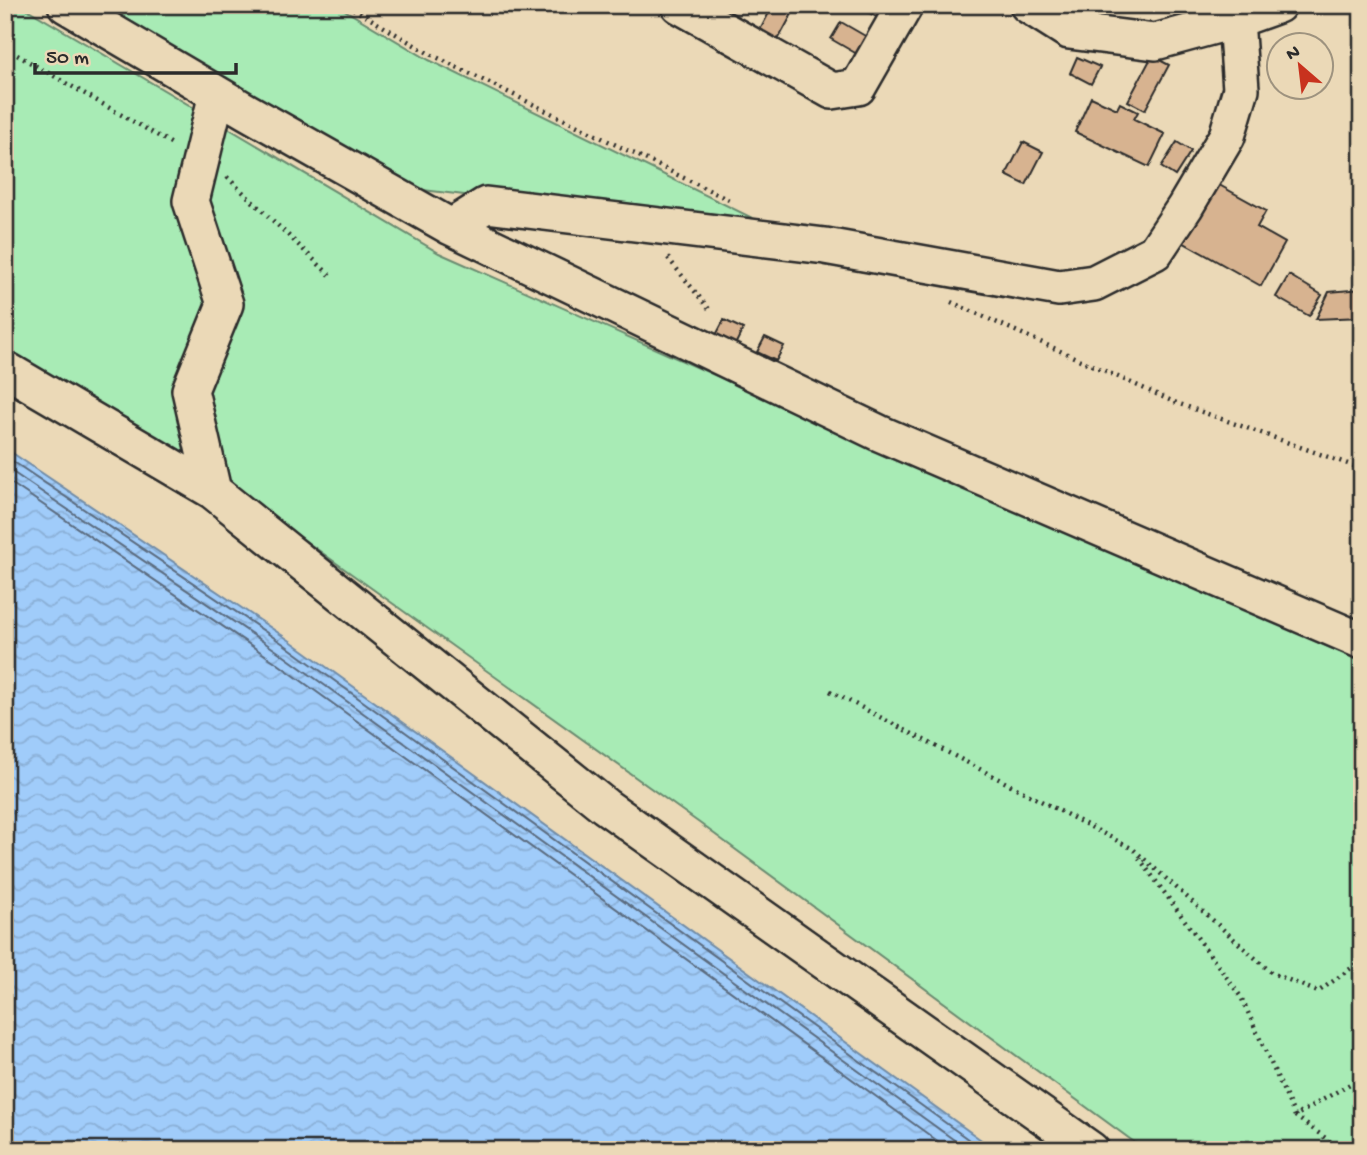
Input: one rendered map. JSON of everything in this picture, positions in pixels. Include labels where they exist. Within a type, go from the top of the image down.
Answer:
[{"type":"street","points":[[66,5],[451,227],[879,433],[1362,641]]},
{"type":"street","points":[[692,8],[832,91],[858,88],[905,5]]},
{"type":"street","points":[[1028,5],[1069,31],[1155,42],[1236,20],[1278,5]]},
{"type":"street","points":[[451,227],[486,205],[825,246],[1059,288],[1094,283],[1154,252],[1185,207],[1227,136],[1241,89],[1236,20]]},
{"type":"street","points":[[213,491],[190,390],[225,304],[191,201],[217,94]]},
{"type":"street","points":[[5,369],[213,491],[605,806],[1091,1150]]},
{"type":"path","points":[[347,5],[428,53],[737,204]]},
{"type":"path","points":[[639,222],[709,309]]},
{"type":"path","points":[[950,302],[1174,402],[1362,469]]},
{"type":"path","points":[[830,691],[1133,849],[1272,973],[1318,992],[1361,961],[1362,964]]},
{"type":"path","points":[[1133,849],[1241,997],[1295,1116],[1342,1150]]},
{"type":"path","points":[[1295,1116],[1362,1077]]},
{"type":"green space","points":[[5,5],[20,5],[439,253],[1362,662],[1362,1150],[1145,1150],[698,822],[177,449],[5,348]]},
{"type":"green space","points":[[95,5],[336,5],[429,60],[785,234],[415,189]]},
{"type":"water","points":[[5,448],[289,640],[995,1150],[5,1150]]},
{"type":"building","points":[[773,5],[792,14],[778,40],[760,30]]},
{"type":"building","points":[[865,5],[887,5],[880,19],[863,9]]},
{"type":"building","points":[[841,22],[867,37],[857,54],[831,39]]},
{"type":"building","points":[[1152,56],[1169,65],[1145,110],[1128,101]]},
{"type":"building","points":[[1077,57],[1100,67],[1091,84],[1070,73]]},
{"type":"building","points":[[1091,97],[1117,109],[1120,103],[1138,112],[1134,119],[1165,134],[1149,167],[1075,132]]},
{"type":"building","points":[[1023,142],[1043,152],[1026,185],[1006,175]]},
{"type":"building","points":[[1177,142],[1191,151],[1175,176],[1161,167]]},
{"type":"building","points":[[1212,181],[1266,211],[1257,227],[1285,243],[1261,286],[1179,240]]},
{"type":"building","points":[[1289,275],[1322,295],[1309,316],[1276,297]]},
{"type":"building","points":[[1362,289],[1362,317],[1316,319],[1329,292]]},
{"type":"building","points":[[724,320],[743,329],[735,345],[716,335]]},
{"type":"building","points":[[765,337],[784,346],[776,361],[757,352]]}]
